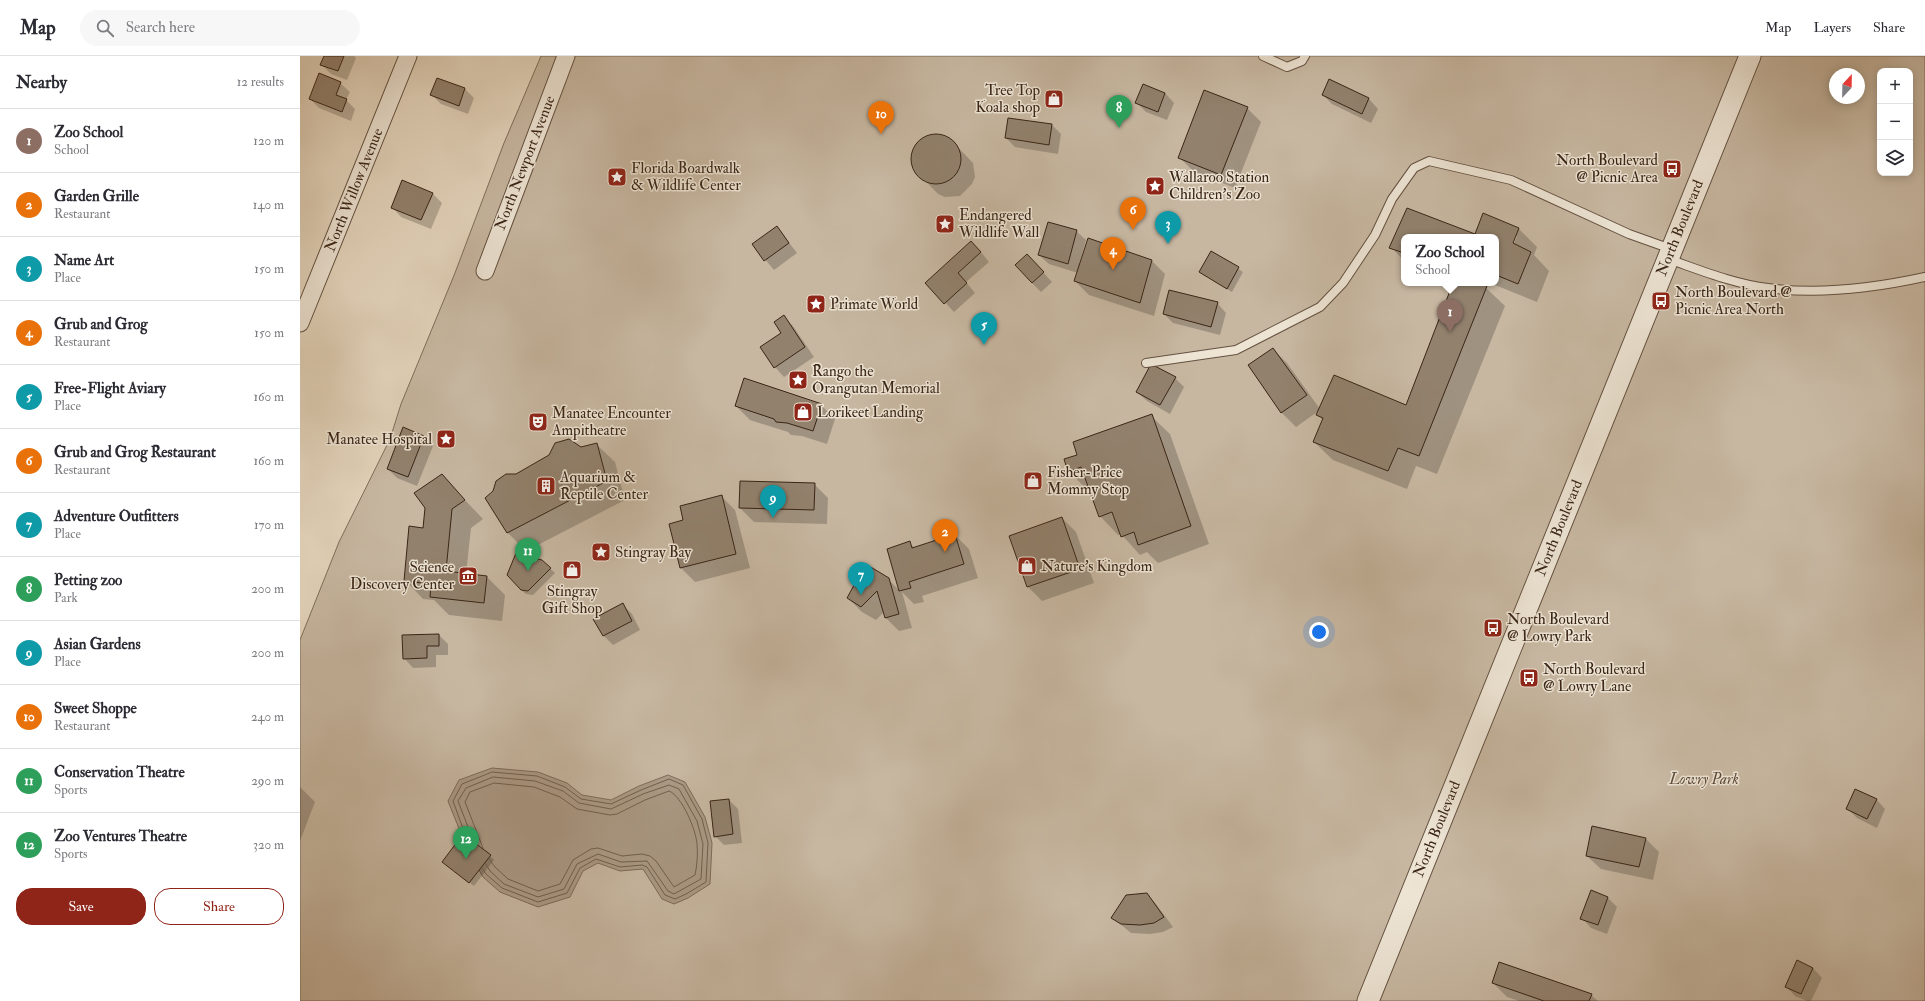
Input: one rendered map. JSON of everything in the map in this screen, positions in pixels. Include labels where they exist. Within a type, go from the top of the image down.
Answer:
[{"type":"street","name":"North Willow Avenue","points":[[300,323],[408,56]]},
{"type":"street","name":"North Newport Avenue","points":[[485,271],[566,56]]},
{"type":"street","name":"North Boulevard","points":[[1368,1001],[1750,56]]},
{"type":"lane","points":[[1263,56],[1287,67],[1302,61],[1305,56]]},
{"type":"lane","points":[[1146,362],[1236,350],[1320,307],[1343,283],[1376,235],[1392,199],[1414,168],[1429,161],[1511,180],[1727,279],[1767,288],[1815,291],[1892,284],[1925,277]]},
{"type":"green space","points":[[541,56],[1739,56],[1358,1001],[300,1001],[300,640],[339,542],[390,439],[401,404],[455,273],[504,143]]},
{"type":"green space","name":"Lowry Park","points":[[1759,56],[1925,56],[1925,1001],[1375,1001]]},
{"type":"water","points":[[492,768],[538,772],[567,783],[582,795],[611,800],[639,786],[668,775],[685,782],[705,817],[712,843],[710,884],[688,898],[674,904],[662,899],[643,869],[620,871],[598,863],[583,871],[570,897],[538,907],[500,892],[483,877],[468,851],[448,801],[459,780]]},
{"type":"building","points":[[324,56],[344,56],[338,71],[320,65]]},
{"type":"building","points":[[319,73],[341,82],[336,95],[347,99],[342,112],[309,99]]},
{"type":"building","points":[[437,78],[465,88],[459,106],[430,95]]},
{"type":"building","points":[[1329,79],[1369,98],[1362,114],[1322,95]]},
{"type":"building","points":[[1143,84],[1165,93],[1158,112],[1135,103]]},
{"type":"building","points":[[1204,90],[1248,107],[1221,175],[1178,158]]},
{"type":"building","points":[[1008,118],[1052,124],[1049,145],[1005,138]]},
{"type":"building","points":[[941,134],[946,135],[954,141],[960,149],[960,169],[954,177],[946,183],[931,184],[926,183],[918,177],[912,169],[911,154],[912,149],[918,141],[926,135]]},
{"type":"building","points":[[402,180],[433,193],[421,220],[391,208]]},
{"type":"building","points":[[1407,208],[1475,234],[1401,234],[1401,252],[1389,248]]},
{"type":"building","points":[[1483,213],[1519,228],[1513,243],[1531,252],[1518,284],[1499,276],[1499,234],[1475,234]]},
{"type":"building","points":[[1048,222],[1077,230],[1068,264],[1038,255]]},
{"type":"building","points":[[777,226],[789,243],[764,261],[752,244]]},
{"type":"building","points":[[1088,238],[1152,260],[1140,303],[1074,281]]},
{"type":"building","points":[[971,241],[981,252],[958,273],[967,283],[944,304],[925,283]]},
{"type":"building","points":[[1211,251],[1239,267],[1227,289],[1199,272]]},
{"type":"building","points":[[1027,254],[1044,272],[1032,283],[1015,265]]},
{"type":"building","points":[[1452,286],[1487,286],[1419,456],[1398,448],[1388,471],[1313,442],[1323,418],[1316,415],[1334,375],[1406,405]]},
{"type":"building","points":[[1169,290],[1218,302],[1211,327],[1163,314]]},
{"type":"building","points":[[784,315],[805,347],[774,368],[760,347],[781,333],[774,322]]},
{"type":"building","points":[[1273,348],[1307,395],[1281,413],[1248,365]]},
{"type":"building","points":[[1151,364],[1176,377],[1160,405],[1136,392]]},
{"type":"building","points":[[744,378],[822,404],[813,431],[787,423],[776,422],[774,419],[735,406]]},
{"type":"building","points":[[1152,414],[1191,526],[1138,545],[1134,532],[1121,537],[1112,512],[1099,517],[1081,467],[1068,472],[1064,459],[1077,455],[1073,442]]},
{"type":"building","points":[[403,427],[424,436],[408,477],[387,469]]},
{"type":"building","name":"Aquarium & Reptile Center","points":[[569,439],[581,447],[597,443],[607,481],[507,533],[485,498],[493,491],[496,481],[506,474],[516,474],[549,455],[555,443]]},
{"type":"building","points":[[442,474],[465,500],[452,509],[446,571],[487,576],[484,603],[430,597],[431,584],[404,581],[409,526],[423,528],[425,508],[414,493]]},
{"type":"building","points":[[740,481],[815,483],[814,510],[739,508]]},
{"type":"building","points":[[722,495],[736,554],[680,568],[669,524],[683,520],[680,506]]},
{"type":"building","points":[[1062,517],[1080,569],[1027,587],[1009,536]]},
{"type":"building","points":[[955,534],[964,564],[909,582],[911,588],[899,591],[887,549],[910,541],[912,548]]},
{"type":"building","points":[[516,553],[542,560],[551,568],[528,591],[521,590],[507,575]]},
{"type":"building","points":[[869,566],[889,578],[899,614],[885,618],[877,591],[861,607],[847,598],[859,576]]},
{"type":"building","points":[[623,603],[632,621],[603,636],[593,619]]},
{"type":"building","points":[[439,634],[439,646],[427,646],[427,658],[403,659],[402,635]]},
{"type":"building","points":[[1855,789],[1877,799],[1867,819],[1846,809]]},
{"type":"building","points":[[729,799],[733,834],[714,837],[710,801]]},
{"type":"building","points":[[1592,826],[1646,838],[1639,867],[1586,856]]},
{"type":"building","points":[[463,834],[491,855],[469,883],[442,862]]},
{"type":"building","points":[[1591,890],[1608,897],[1598,925],[1580,919]]},
{"type":"building","points":[[1147,893],[1164,917],[1154,923],[1140,925],[1121,924],[1111,918],[1126,895]]},
{"type":"building","points":[[1797,960],[1813,968],[1801,994],[1785,987]]},
{"type":"building","points":[[1499,962],[1592,994],[1589,1001],[1544,1001],[1492,983]]},
{"type":"place","name":"Tree Top Koala shop","points":[[1054,99]]},
{"type":"place","name":"Petting zoo","points":[[1119,128]]},
{"type":"place","name":"Sweet Shoppe","points":[[881,134]]},
{"type":"place","name":"North Boulevard @ Picnic Area","points":[[1672,169]]},
{"type":"place","name":"Florida Boardwalk & Wildlife Center","points":[[617,177]]},
{"type":"place","name":"Wallaroo Station Children's Zoo","points":[[1155,186]]},
{"type":"place","name":"Endangered Wildlife Wall","points":[[945,224]]},
{"type":"place","name":"Grub and Grog Restaurant","points":[[1133,230]]},
{"type":"place","name":"Name Art","points":[[1168,244]]},
{"type":"place","name":"Grub and Grog","points":[[1113,270]]},
{"type":"place","name":"North Boulevard @ Picnic Area North","points":[[1661,301]]},
{"type":"place","name":"Primate World","points":[[816,304]]},
{"type":"place","name":"Zoo School","points":[[1450,332]]},
{"type":"place","name":"Free-Flight Aviary","points":[[984,345]]},
{"type":"place","name":"Rango the Orangutan Memorial","points":[[798,380]]},
{"type":"place","name":"Lorikeet Landing","points":[[803,412]]},
{"type":"place","name":"Manatee Encounter Ampitheatre","points":[[538,422]]},
{"type":"place","name":"Manatee Hospital","points":[[446,439]]},
{"type":"place","name":"Fisher-Price Mommy Stop","points":[[1033,481]]},
{"type":"place","name":"Aquarium & Reptile Center","points":[[546,486]]},
{"type":"place","name":"Asian Gardens","points":[[773,518]]},
{"type":"place","name":"Stingray Bay","points":[[601,552]]},
{"type":"place","name":"Garden Grille","points":[[945,552]]},
{"type":"place","name":"Nature's Kingdom","points":[[1027,566]]},
{"type":"place","name":"Stingray Gift Shop","points":[[572,570]]},
{"type":"place","name":"Conservation Theatre","points":[[528,571]]},
{"type":"place","name":"Science Discovery Center","points":[[468,576]]},
{"type":"place","name":"Adventure Outfitters","points":[[861,595]]},
{"type":"place","name":"North Boulevard @ Lowry Park","points":[[1493,628]]},
{"type":"place","name":"North Boulevard @ Lowry Lane","points":[[1529,678]]},
{"type":"place","name":"Zoo Ventures Theatre","points":[[466,859]]}]
